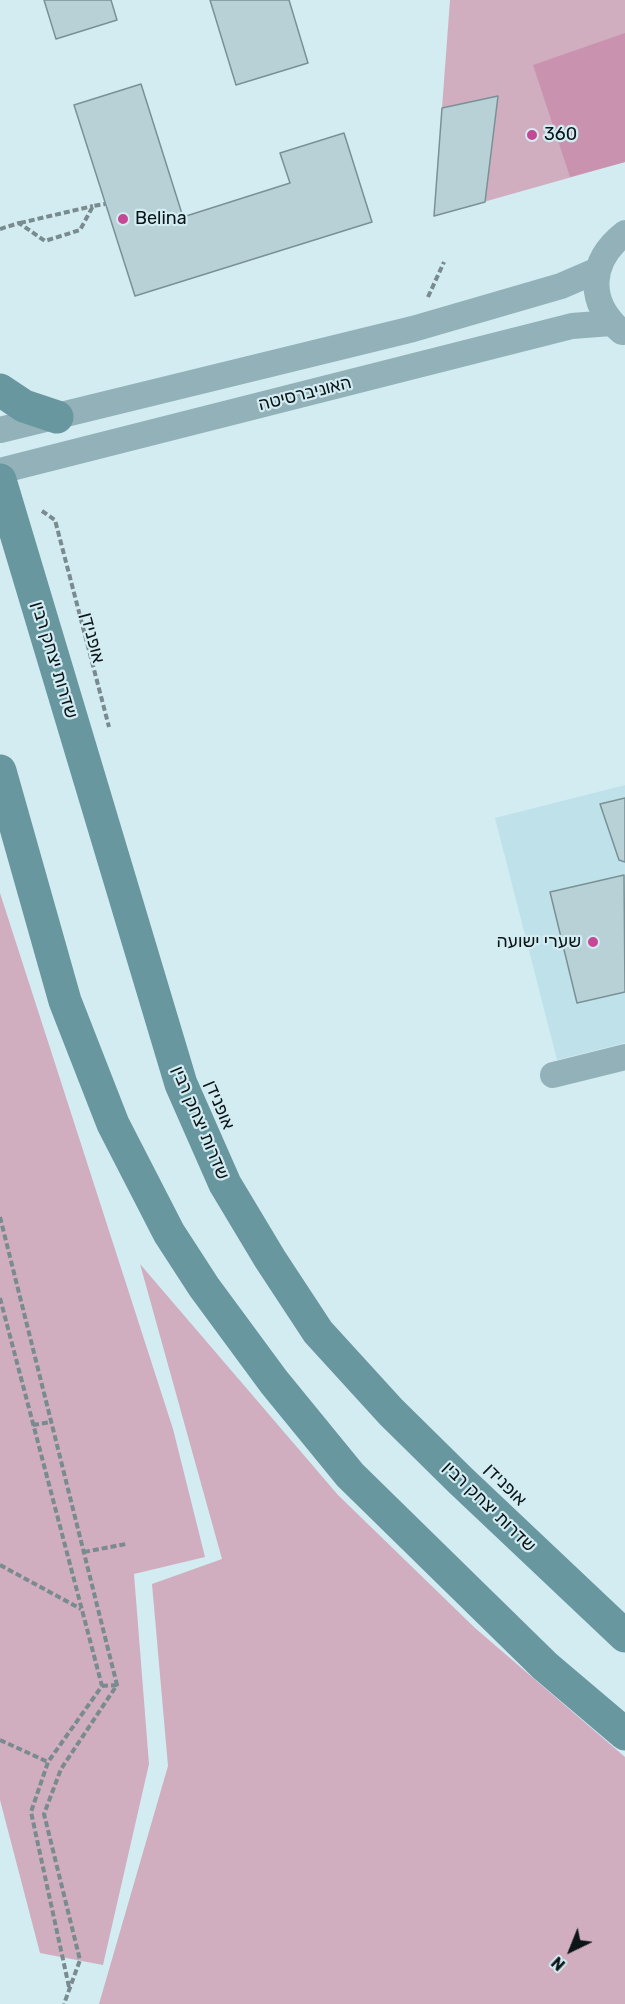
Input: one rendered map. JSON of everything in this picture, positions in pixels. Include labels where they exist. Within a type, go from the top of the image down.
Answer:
[{"type":"main road","points":[[0,390],[24,406],[57,417]]},
{"type":"main road","name":"שדרות יצחק רבין","points":[[9,488],[181,1084],[225,1184],[270,1259],[318,1332],[391,1412],[625,1636]]},
{"type":"main road","points":[[0,771],[65,1001],[113,1124],[169,1233],[204,1287],[274,1382],[350,1475],[545,1666],[625,1734]]},
{"type":"street","points":[[618,328],[601,307],[596,289],[598,270],[603,255],[625,232]]},
{"type":"street","name":"האוניברסיטה","points":[[0,430],[413,329],[561,286],[598,270]]},
{"type":"street","name":"האוניברסיטה","points":[[9,488],[573,326],[618,328]]},
{"type":"street","points":[[553,1075],[625,1057]]},
{"type":"path","points":[[0,229],[105,204]]},
{"type":"path","points":[[19,223],[45,241],[80,230],[93,206]]},
{"type":"path","points":[[9,488],[40,517]]},
{"type":"path","points":[[9,488],[56,520],[112,737]]},
{"type":"path","points":[[0,1217],[117,1685],[60,1769],[44,1814],[80,1960],[64,2004]]},
{"type":"path","points":[[0,1298],[102,1686]]},
{"type":"path","points":[[33,1425],[51,1422]]},
{"type":"path","points":[[84,1552],[126,1544]]},
{"type":"path","points":[[0,1565],[82,1610]]},
{"type":"path","points":[[102,1686],[117,1685]]},
{"type":"path","points":[[69,1988],[31,1812],[48,1762],[102,1686]]},
{"type":"path","points":[[0,1740],[48,1762]]},
{"type":"shaded area","name":"360","points":[[450,0],[625,0],[625,162],[434,216]]},
{"type":"shaded area","points":[[625,33],[625,162],[570,177],[533,65]]},
{"type":"shaded area","points":[[625,785],[625,1043],[557,1060],[495,818]]},
{"type":"shaded area","points":[[0,893],[173,1429],[205,1557],[134,1574],[149,1764],[103,1965],[40,1953],[0,1800]]},
{"type":"shaded area","points":[[140,1264],[338,1495],[475,1628],[625,1757],[625,2004],[99,2004],[168,1766],[152,1584],[222,1559]]},
{"type":"building","points":[[44,0],[111,0],[117,20],[56,39]]},
{"type":"building","points":[[210,0],[289,0],[308,63],[236,85]]},
{"type":"building","points":[[141,84],[183,217],[290,183],[280,153],[344,133],[372,222],[135,296],[74,105]]},
{"type":"building","points":[[498,96],[485,202],[434,216],[442,108]]},
{"type":"building","points":[[625,798],[625,862],[619,860],[600,804]]},
{"type":"building","name":"שערי ישועה","points":[[624,875],[625,992],[577,1003],[550,892]]},
{"type":"place","name":"360","points":[[532,135]]},
{"type":"place","name":"Belina","points":[[123,219]]},
{"type":"place","name":"שערי ישועה","points":[[593,942]]}]
